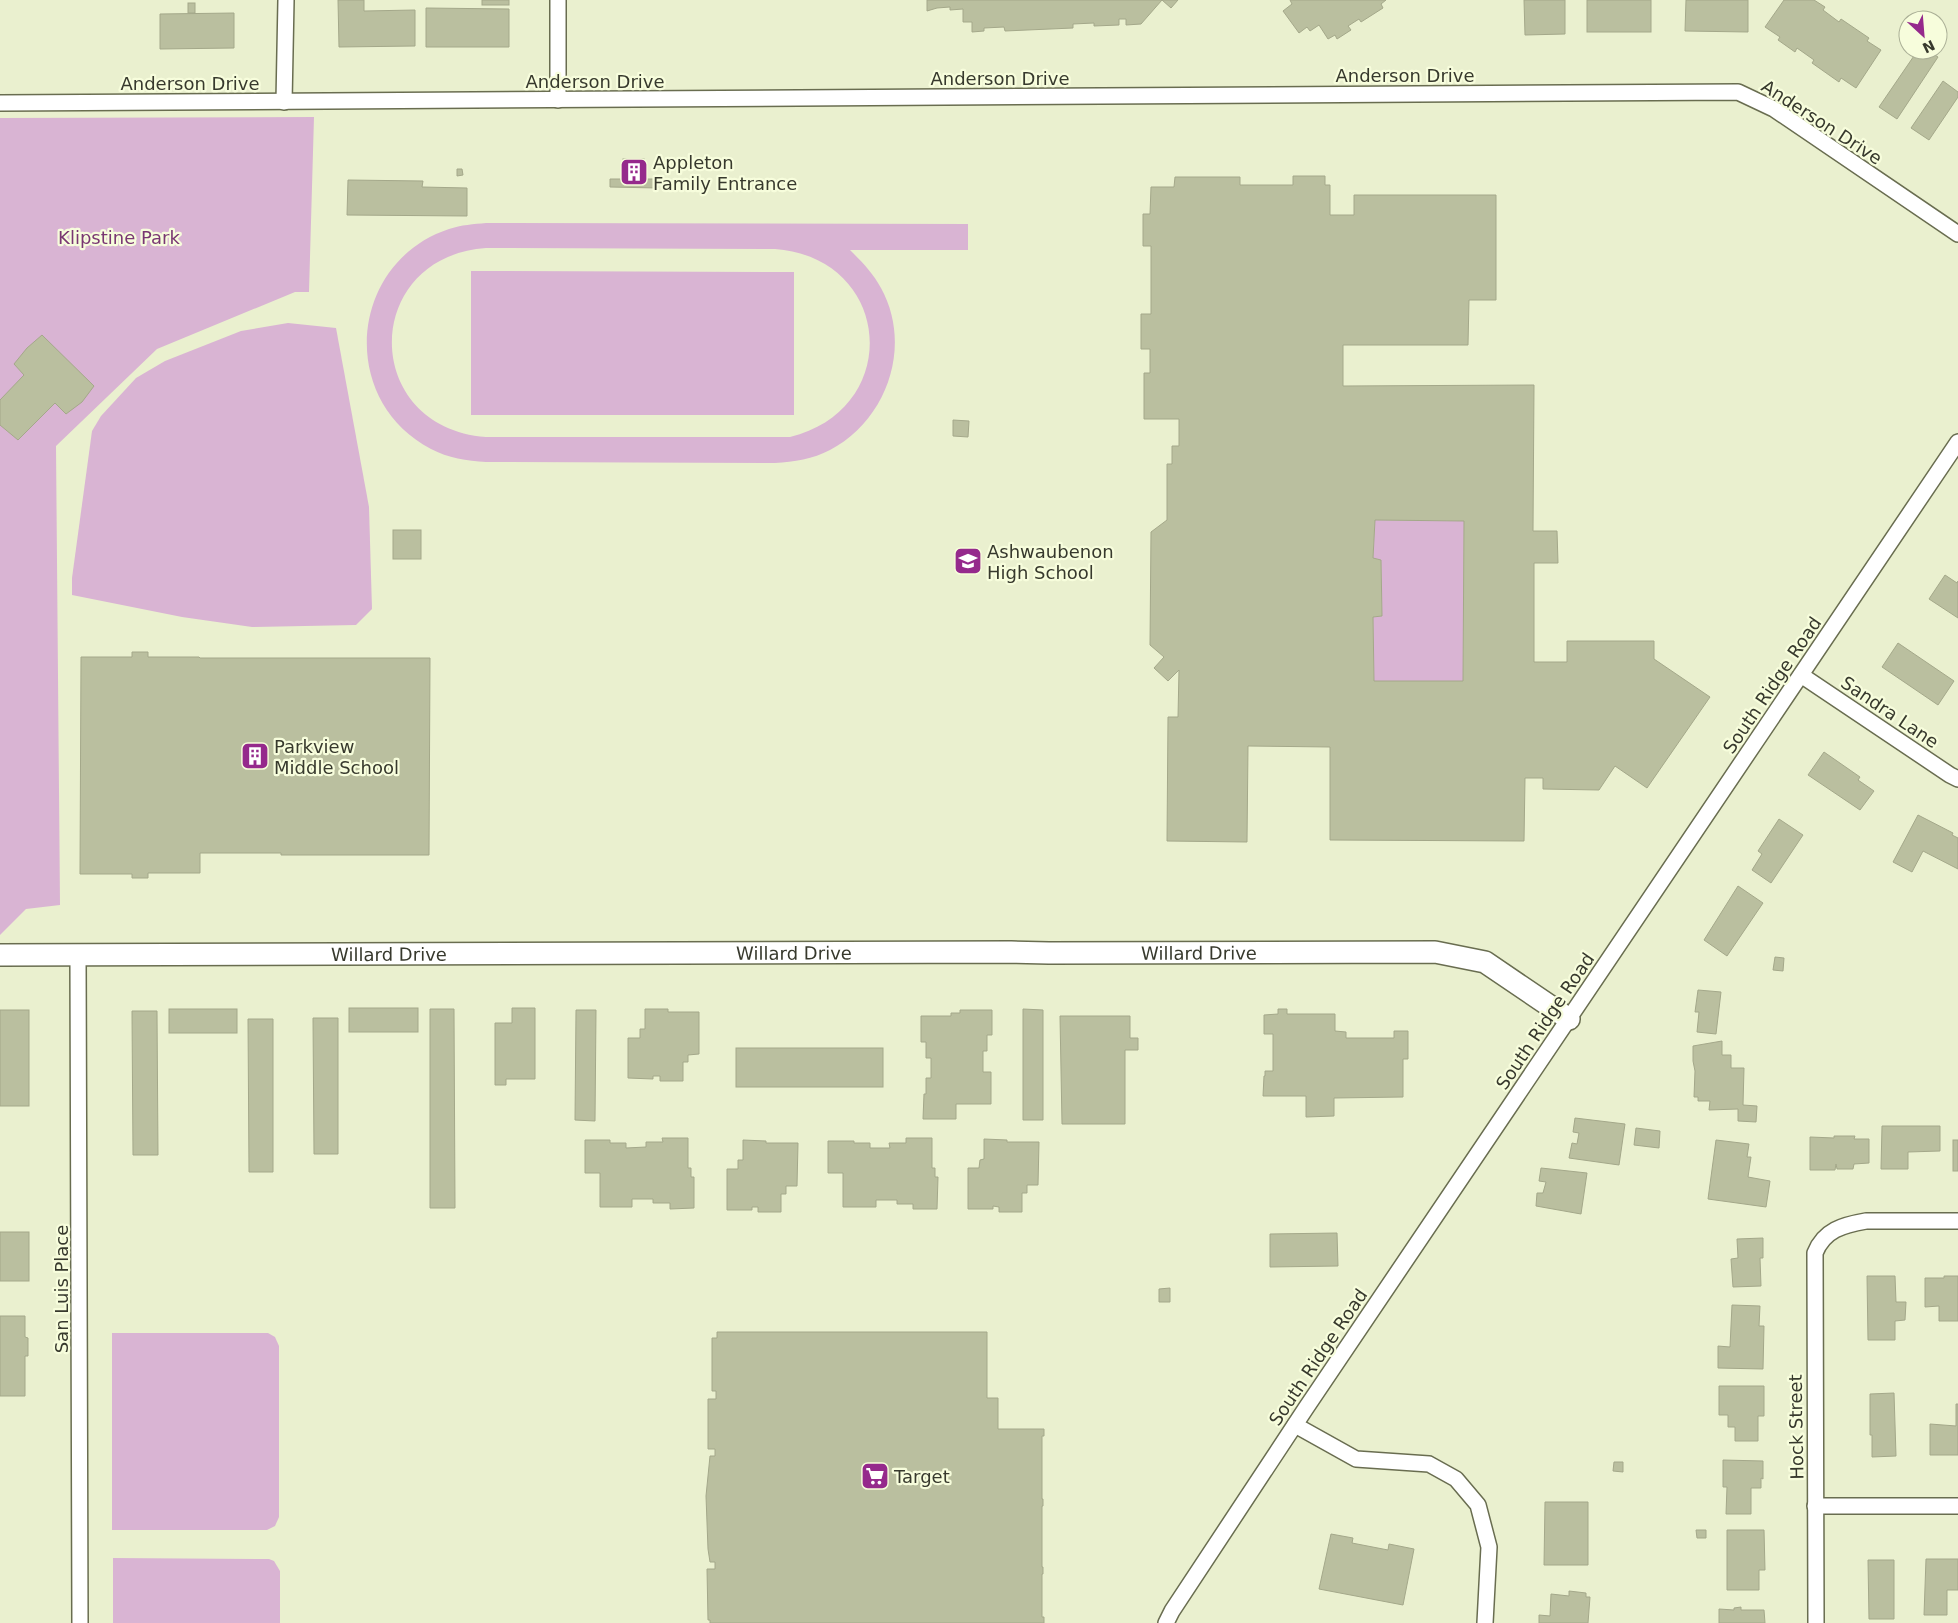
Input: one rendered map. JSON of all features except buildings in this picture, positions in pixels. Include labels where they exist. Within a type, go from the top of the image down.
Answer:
[{"type":"street","points":[[284,102],[286,0]]},
{"type":"street","points":[[558,0],[558,100]]},
{"type":"street","name":"Anderson Drive","points":[[0,103],[1738,92],[1774,109],[1958,234]]},
{"type":"street","name":"South Ridge Road","points":[[1166,1623],[1172,1611],[1295,1425],[1958,442]]},
{"type":"street","name":"Sandra Lane","points":[[1801,675],[1958,779]]},
{"type":"street","name":"Willard Drive","points":[[0,955],[1435,952],[1485,962],[1569,1019]]},
{"type":"street","name":"San Luis Place","points":[[78,955],[80,1623]]},
{"type":"street","name":"Hock Street","points":[[1816,1623],[1814,1253],[1819,1242],[1827,1235],[1852,1224],[1866,1222],[1958,1221]]},
{"type":"street","points":[[1295,1425],[1356,1459],[1428,1464],[1456,1479],[1478,1506],[1489,1546],[1484,1623]]},
{"type":"street","points":[[1816,1506],[1958,1506]]},
{"type":"green space","name":"Klipstine Park","points":[[314,117],[309,292],[295,292],[157,349],[56,446],[60,905],[26,909],[0,935],[0,118]]},
{"type":"green space","points":[[486,223],[968,224],[968,250],[850,250],[863,263],[881,288],[890,310],[895,334],[894,357],[889,380],[880,401],[867,420],[850,437],[824,453],[803,460],[775,463],[486,462],[444,455],[431,449],[401,427],[380,399],[369,367],[367,333],[375,300],[391,270],[416,246],[449,229]],"holes":[[[486,248],[775,249],[814,259],[843,278],[862,305],[870,336],[866,368],[852,397],[827,421],[790,437],[486,437],[445,426],[415,405],[398,375],[392,342],[398,309],[416,280],[445,258]]]},
{"type":"green space","points":[[471,271],[794,272],[794,415],[471,415]]},
{"type":"green space","points":[[288,323],[336,328],[369,507],[372,609],[356,625],[252,627],[182,617],[72,595],[72,578],[92,431],[101,416],[136,378],[165,361],[241,331]]},
{"type":"green space","points":[[1375,520],[1464,521],[1463,681],[1374,681],[1373,617],[1382,616],[1381,560],[1373,558]]},
{"type":"green space","points":[[112,1333],[268,1333],[275,1337],[279,1346],[279,1517],[275,1526],[267,1530],[112,1530]]},
{"type":"green space","points":[[113,1558],[269,1559],[274,1561],[280,1571],[280,1623],[113,1623]]},
{"type":"place","name":"Appleton Family Entrance","points":[[634,172]]},
{"type":"place","name":"Ashwaubenon High School","points":[[968,561]]},
{"type":"place","name":"Parkview Middle School","points":[[255,756]]},
{"type":"place","name":"Target","points":[[875,1476]]}]
